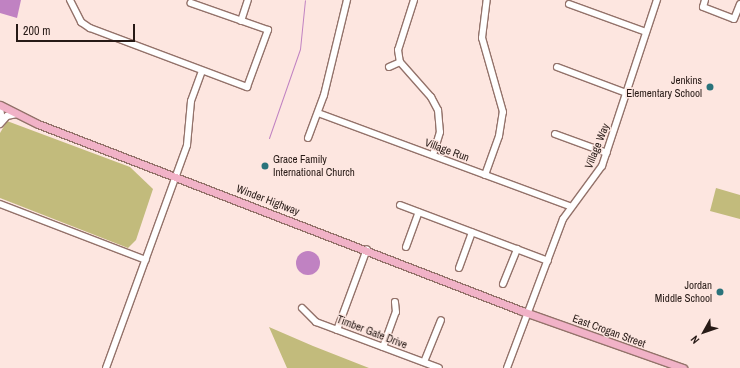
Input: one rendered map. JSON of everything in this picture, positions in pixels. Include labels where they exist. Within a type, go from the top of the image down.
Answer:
[{"type":"main road","name":"Winder Highway","points":[[0,106],[17,114],[367,249],[528,313]]},
{"type":"main road","name":"East Crogan Street","points":[[528,313],[683,368]]},
{"type":"street","points":[[70,0],[81,22],[90,28],[247,87],[268,30],[191,3]]},
{"type":"street","points":[[241,21],[248,0]]},
{"type":"street","points":[[308,138],[318,113],[347,0]]},
{"type":"street","points":[[414,0],[400,35],[400,62],[431,97],[438,110],[440,132],[432,156]]},
{"type":"street","points":[[484,175],[499,136],[503,112],[482,38],[488,0]]},
{"type":"street","name":"Village Way","points":[[507,368],[569,206],[594,178],[607,153],[657,0]]},
{"type":"street","points":[[705,0],[703,7],[734,19],[740,4]]},
{"type":"street","points":[[569,4],[646,32]]},
{"type":"street","points":[[389,67],[400,62]]},
{"type":"street","points":[[557,67],[626,93]]},
{"type":"street","points":[[106,368],[187,145],[191,102],[202,70]]},
{"type":"street","points":[[0,106],[1,122],[17,114]]},
{"type":"street","name":"Village Run","points":[[318,113],[569,206]]},
{"type":"street","points":[[556,134],[607,153]]},
{"type":"street","points":[[0,204],[146,260]]},
{"type":"street","points":[[400,205],[548,261]]},
{"type":"street","points":[[406,247],[419,212]]},
{"type":"street","points":[[459,268],[472,232]]},
{"type":"street","points":[[337,330],[367,249]]},
{"type":"street","points":[[503,284],[517,249]]},
{"type":"street","points":[[383,347],[396,312],[395,302]]},
{"type":"street","name":"Timber Gate Drive","points":[[302,308],[316,322],[439,368]]},
{"type":"street","points":[[424,362],[441,320]]},
{"type":"shaded area","points":[[0,0],[21,0],[17,18],[0,13]]},
{"type":"shaded area","points":[[7,121],[130,167],[153,189],[136,240],[128,248],[0,198],[0,133]]},
{"type":"shaded area","points":[[716,188],[740,195],[740,219],[710,211]]},
{"type":"shaded area","points":[[303,251],[313,251],[320,258],[320,268],[313,275],[303,275],[296,268],[296,258]]},
{"type":"shaded area","points":[[269,327],[313,346],[369,368],[287,368]]},
{"type":"waterway","points":[[269,138],[300,49],[305,0]]},
{"type":"place","name":"Jenkins Elementary School","points":[[710,87]]},
{"type":"place","name":"Grace Family International Church","points":[[265,166]]},
{"type":"place","name":"Jordan Middle School","points":[[720,292]]}]
